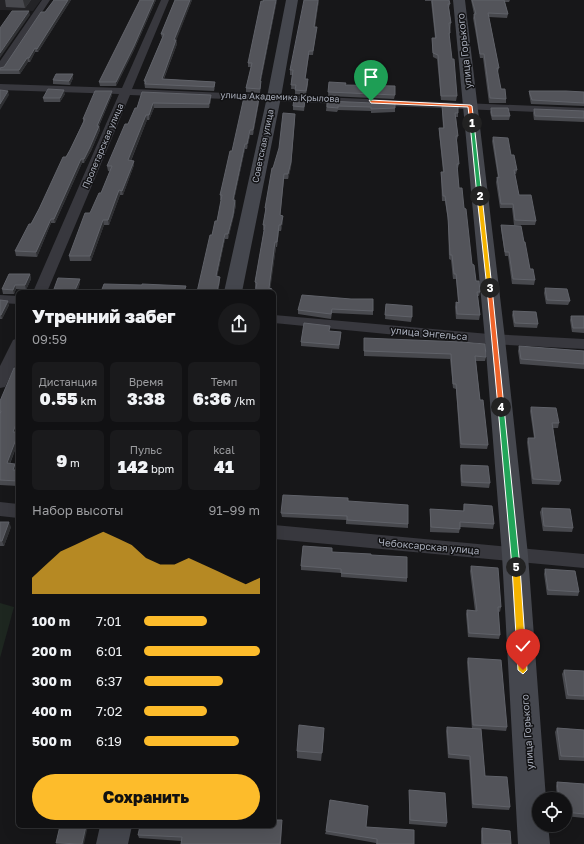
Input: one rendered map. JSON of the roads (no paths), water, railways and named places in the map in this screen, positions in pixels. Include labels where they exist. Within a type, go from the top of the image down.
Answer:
[{"type":"street","points":[[0,68],[46,0]]},
{"type":"street","name":"Пролетарская улица","points":[[41,290],[165,0]]},
{"type":"street","name":"Советская улица","points":[[233,290],[274,96],[292,0]]},
{"type":"street","name":"улица Горького","points":[[458,0],[495,339],[515,555],[534,844]]},
{"type":"street","name":"улица Академика Крылова","points":[[0,86],[126,92],[274,96],[584,111]]},
{"type":"street","points":[[0,299],[16,300]]},
{"type":"street","name":"улица Энгельса","points":[[276,318],[495,339],[584,344]]},
{"type":"street","points":[[0,383],[16,347]]},
{"type":"street","points":[[0,509],[16,511]]},
{"type":"street","name":"Чебоксарская улица","points":[[276,532],[584,561]]},
{"type":"street","points":[[112,844],[116,828]]}]
